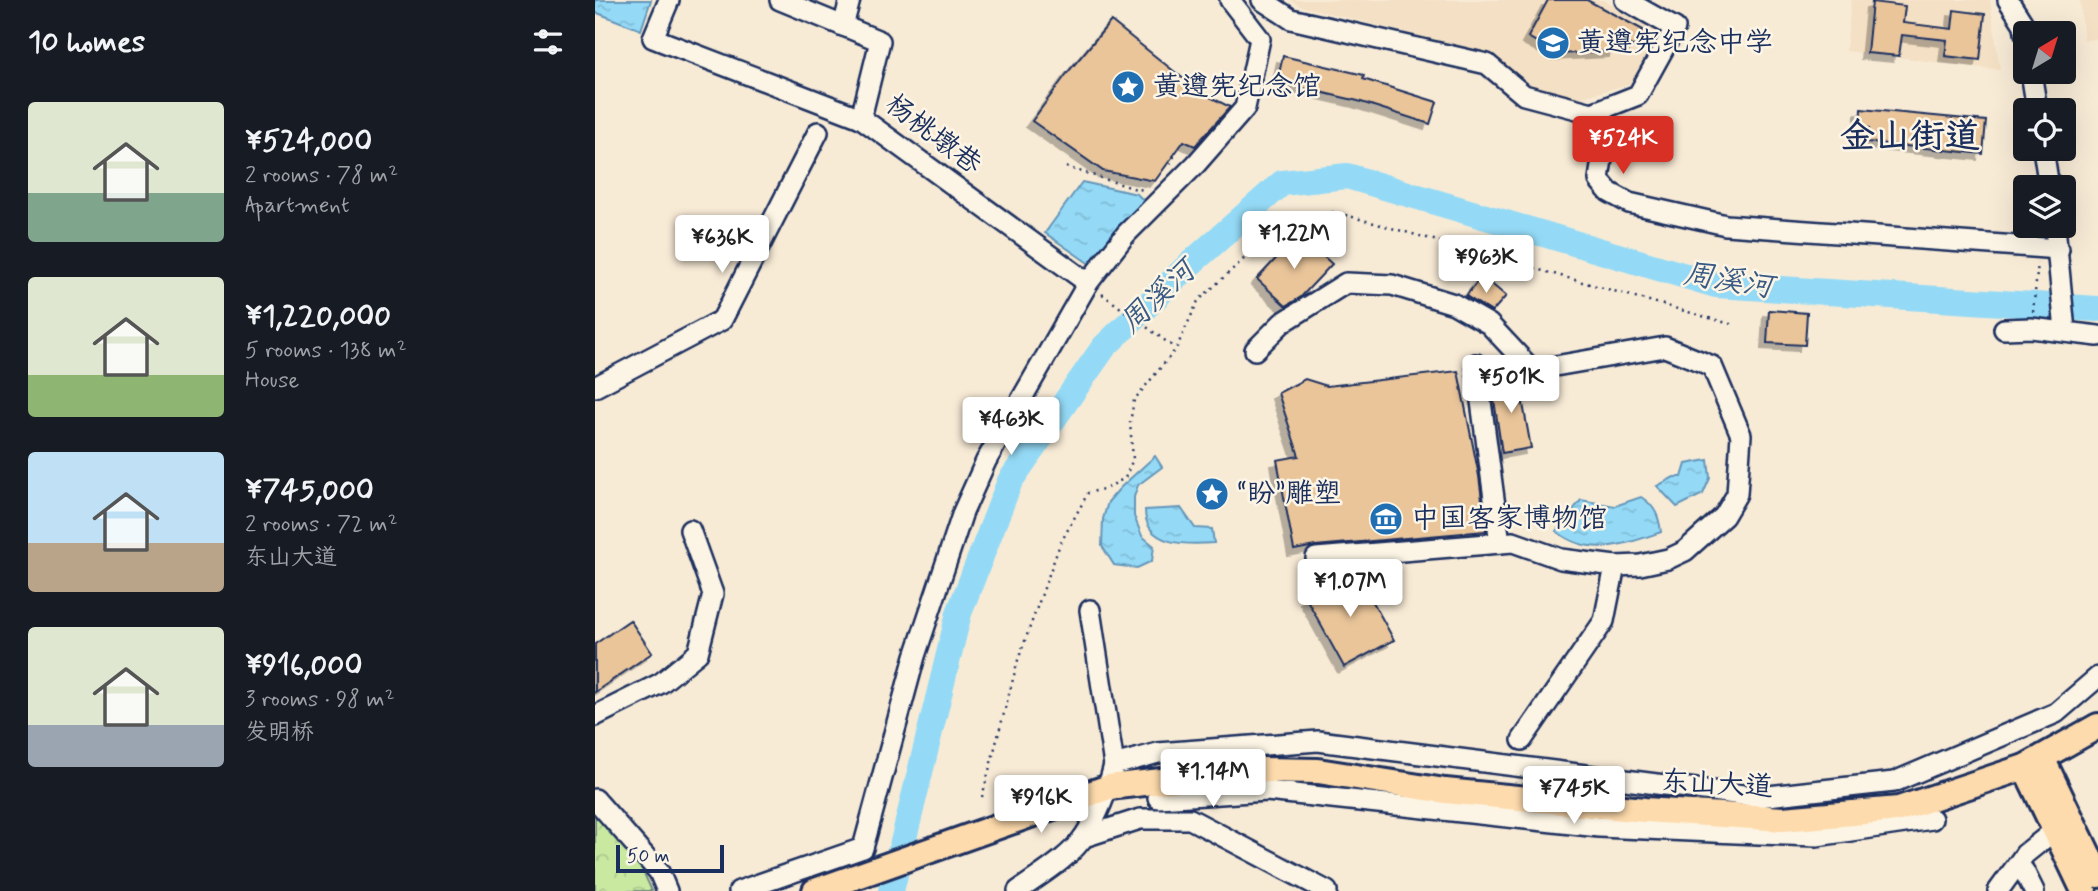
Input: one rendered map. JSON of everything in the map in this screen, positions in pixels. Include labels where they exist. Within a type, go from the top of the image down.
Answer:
[{"type":"main road","name":"东山大道","points":[[815,891],[958,840],[1112,776],[1258,770],[1318,771],[1458,792],[1644,810],[1783,819],[1899,809],[2033,762],[2098,726]]},
{"type":"main road","points":[[2033,762],[2055,830],[2084,891]]},
{"type":"main road","points":[[2033,762],[2098,875]]},
{"type":"street","points":[[670,0],[653,38],[860,118]]},
{"type":"street","name":"杨桃墩巷","points":[[780,0],[880,41],[860,118],[1095,289]]},
{"type":"street","points":[[843,26],[851,0]]},
{"type":"street","points":[[739,891],[863,848],[915,656],[963,512],[986,461],[1095,289],[1126,234],[1196,164],[1245,108],[1260,39],[1230,0]]},
{"type":"street","points":[[1262,0],[1291,19],[1487,64],[1524,95],[1592,113],[1600,119],[1604,128],[1599,180],[1609,191],[1629,203],[1726,225],[2059,249]]},
{"type":"street","points":[[1592,113],[1638,95],[1675,28],[1625,0]]},
{"type":"street","points":[[2008,0],[2021,21]]},
{"type":"street","points":[[595,387],[722,320],[818,132]]},
{"type":"street","points":[[2057,238],[2065,331]]},
{"type":"street","points":[[1255,350],[1282,323],[1346,283],[1392,285],[1454,304],[1489,324],[1532,370],[1665,347],[1712,366],[1741,435],[1737,494],[1724,516],[1685,551],[1668,559],[1615,566],[1560,559],[1513,542],[1316,558]]},
{"type":"street","points":[[2004,328],[2031,328],[2098,336]]},
{"type":"street","points":[[1476,364],[1500,543]]},
{"type":"street","points":[[595,716],[661,683],[698,653],[713,594],[690,530]]},
{"type":"street","points":[[1522,740],[1604,621],[1615,566]]},
{"type":"street","points":[[1018,891],[1062,858],[1084,837],[1112,776],[1090,610]]},
{"type":"street","points":[[1112,776],[1158,753],[1318,741],[1759,797],[1894,782],[2056,713],[2098,677]]},
{"type":"street","points":[[1158,798],[1267,791],[1599,827],[1817,836],[1932,819]]},
{"type":"street","points":[[595,799],[659,872],[667,891]]},
{"type":"street","points":[[1084,837],[1140,820],[1190,819],[1327,891]]},
{"type":"street","points":[[1998,891],[2025,854],[2055,830]]},
{"type":"street","points":[[2024,871],[2034,891]]},
{"type":"path","points":[[1168,168],[1174,157],[1184,156]]},
{"type":"path","points":[[1066,167],[1136,189],[1155,190]]},
{"type":"path","points":[[982,797],[1018,660],[1060,544],[1088,493],[1107,488],[1125,478],[1133,459],[1130,423],[1135,400],[1176,349],[1198,301],[1286,221],[1335,212],[1734,325]]},
{"type":"path","points":[[2033,314],[2038,263]]},
{"type":"path","points":[[1095,289],[1176,349]]},
{"type":"shaded area","name":"黄遵宪纪念中学","points":[[1290,0],[1603,0],[1662,32],[1638,82],[1560,103],[1535,92],[1510,74],[1492,54],[1300,6]]},
{"type":"shaded area","points":[[1851,0],[1990,0],[2000,70],[1846,51]]},
{"type":"shaded area","points":[[2080,0],[2098,0],[2098,39],[2084,40]]},
{"type":"green space","points":[[614,807],[652,891],[595,891],[595,814]]},
{"type":"water","points":[[595,0],[651,0],[641,30],[595,12]]},
{"type":"water","points":[[1082,182],[1137,194],[1145,202],[1094,267],[1045,233]]},
{"type":"water","points":[[1155,456],[1162,467],[1138,485],[1134,497],[1134,516],[1142,536],[1154,546],[1152,561],[1137,568],[1114,565],[1102,546],[1103,519],[1108,502]]},
{"type":"water","points":[[1708,460],[1710,478],[1703,494],[1677,507],[1657,486],[1674,477],[1682,477],[1686,464]]},
{"type":"water","points":[[1641,497],[1655,512],[1661,532],[1620,545],[1594,547],[1569,539],[1556,531],[1581,500],[1615,506]]},
{"type":"water","points":[[1181,508],[1195,528],[1212,529],[1214,543],[1170,541],[1152,531],[1145,510]]},
{"type":"building","points":[[1548,0],[1587,0],[1643,30],[1634,47],[1620,40],[1614,51],[1558,54],[1528,37]]},
{"type":"building","points":[[1872,2],[1905,6],[1903,23],[1952,29],[1954,10],[1985,14],[1980,60],[1945,56],[1947,40],[1902,35],[1899,56],[1867,53]]},
{"type":"building","points":[[1111,21],[1200,92],[1230,107],[1195,146],[1184,141],[1155,181],[1103,171],[1032,121],[1068,72]]},
{"type":"building","points":[[1283,56],[1364,75],[1363,79],[1437,102],[1430,124],[1358,101],[1277,82]]},
{"type":"building","points":[[1861,109],[1986,121],[1983,154],[1867,142],[1869,128],[1860,127]]},
{"type":"building","points":[[1299,234],[1332,264],[1301,297],[1286,306],[1257,279]]},
{"type":"building","points":[[1482,276],[1506,296],[1492,312],[1466,296]]},
{"type":"building","points":[[1769,310],[1807,313],[1805,345],[1767,343]]},
{"type":"building","points":[[1458,371],[1479,476],[1486,531],[1294,550],[1277,460],[1299,456],[1278,393],[1305,379],[1327,386]]},
{"type":"building","points":[[1518,376],[1531,448],[1502,453],[1491,380]]},
{"type":"building","points":[[1356,571],[1394,640],[1344,667],[1306,598]]},
{"type":"building","points":[[630,620],[652,653],[595,692],[595,644]]},
{"type":"waterway","name":"周溪河","points":[[891,891],[959,613],[1010,481],[1104,347],[1190,264],[1282,183],[1347,176],[1716,285],[2098,309]]},
{"type":"place","name":"黄遵宪纪念中学","points":[[1553,43]]},
{"type":"place","name":"黄遵宪纪念馆","points":[[1128,87]]},
{"type":"place","name":"“盼”雕塑","points":[[1212,494]]},
{"type":"place","name":"中国客家博物馆","points":[[1386,519]]},
{"type":"district","name":"金山街道","points":[[1910,137]]}]
